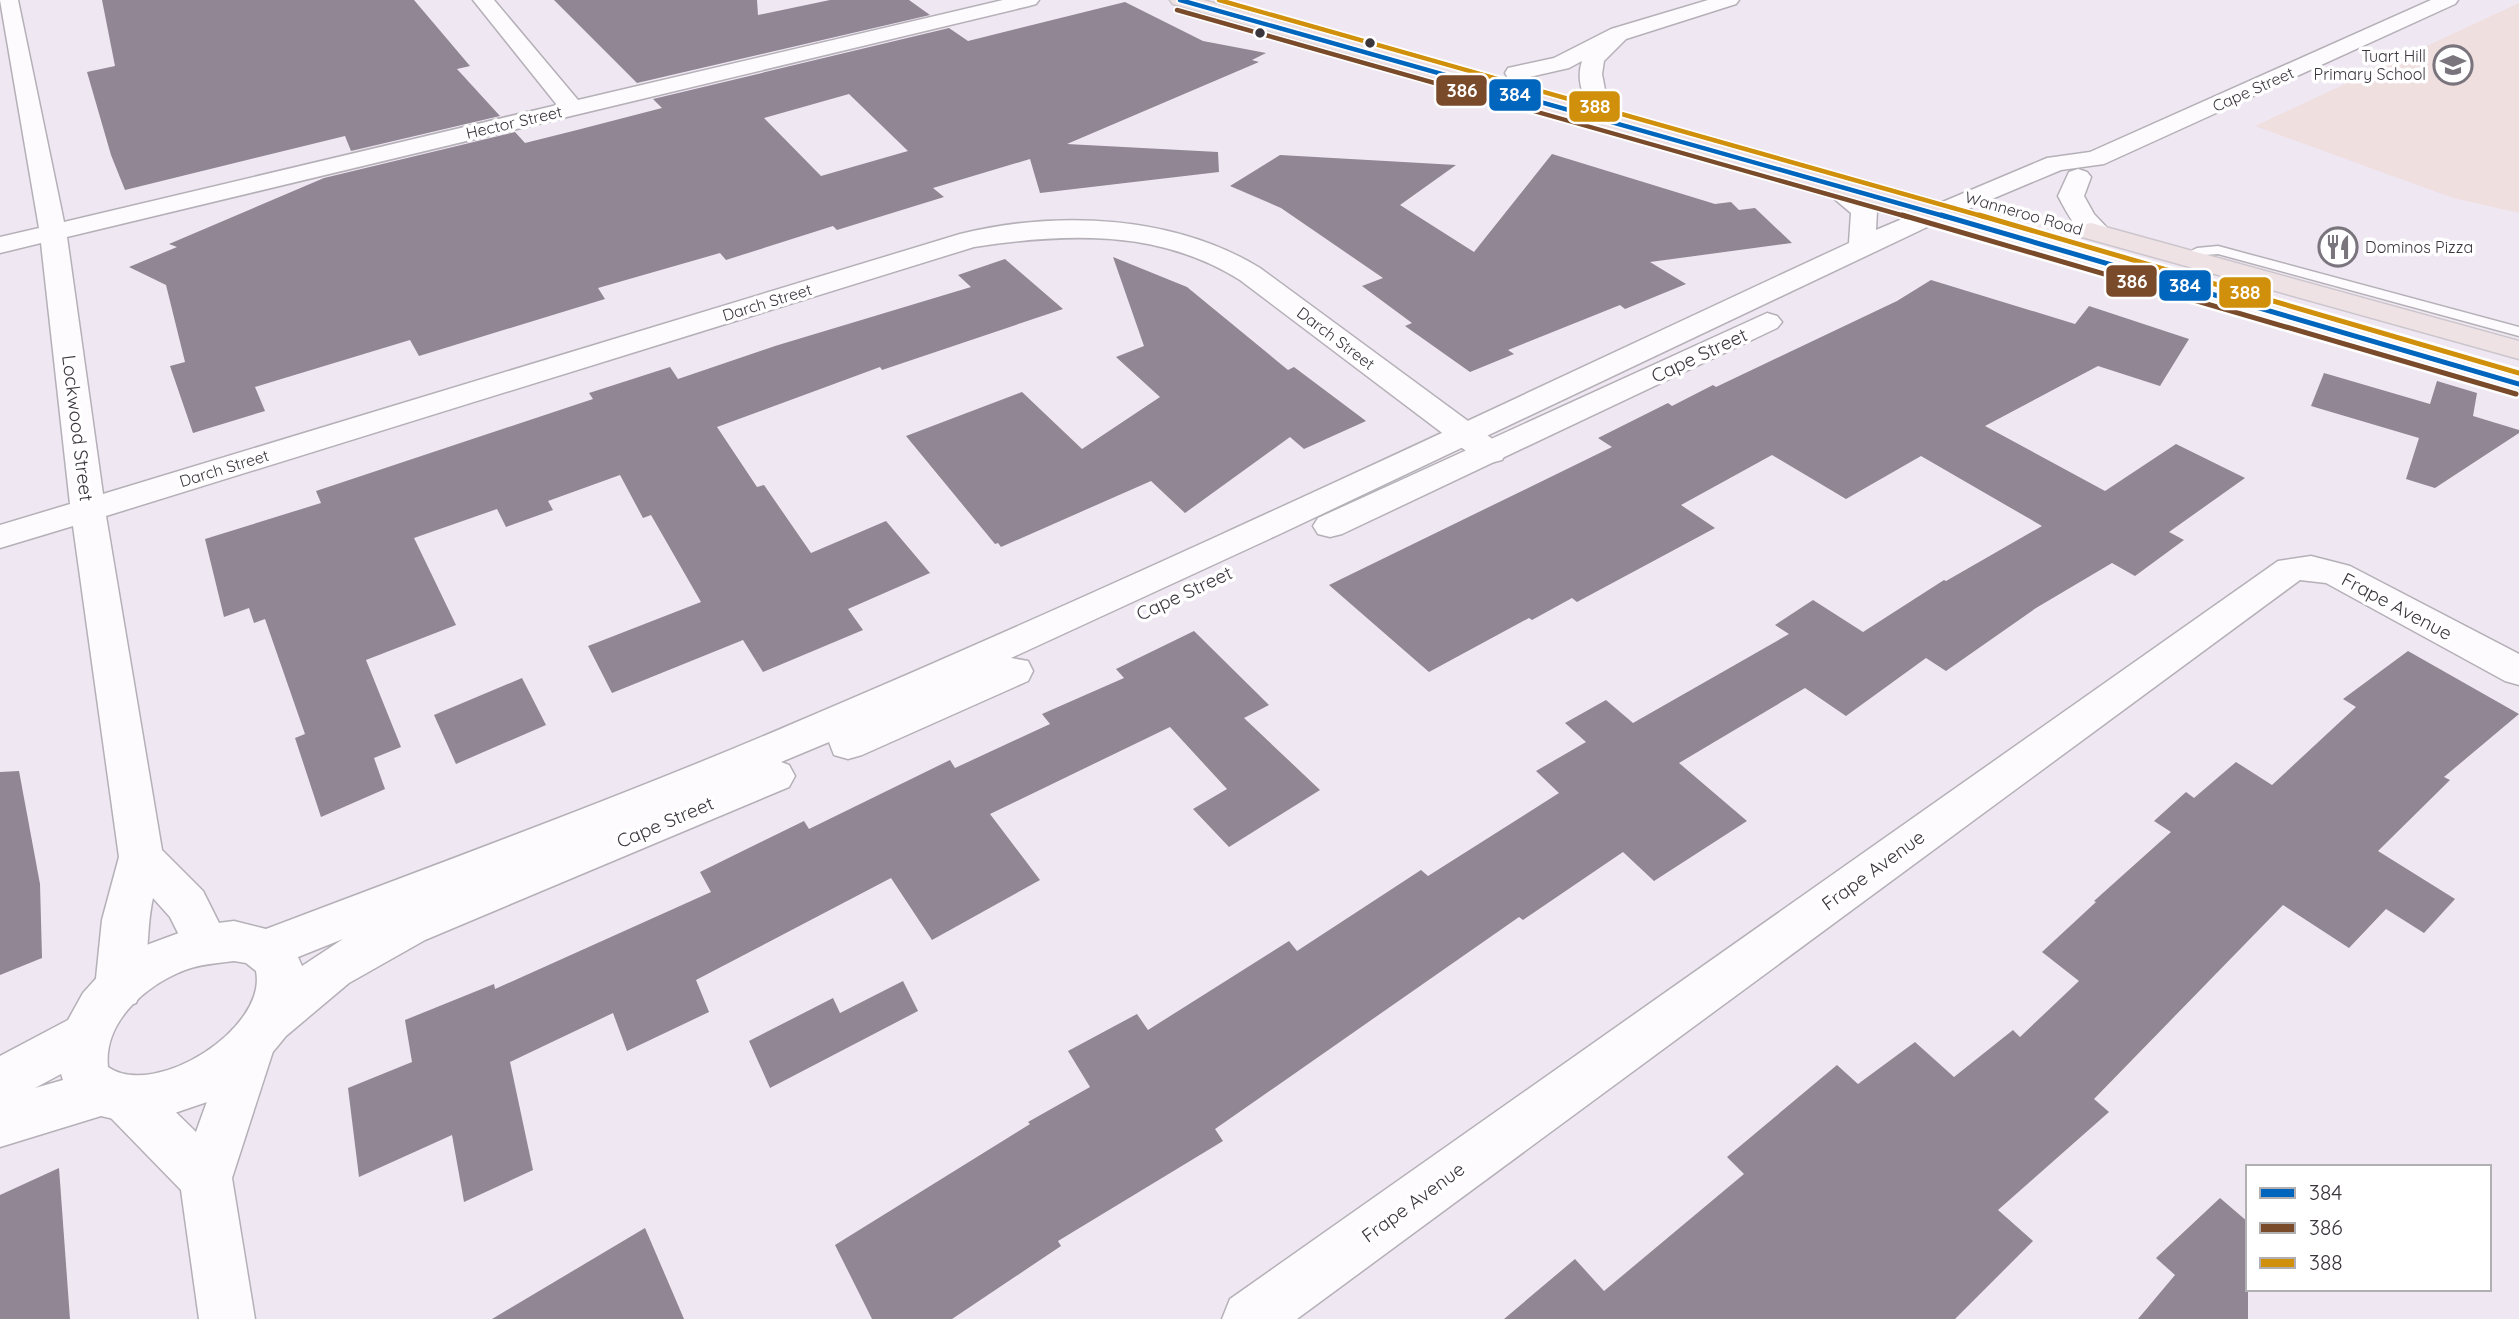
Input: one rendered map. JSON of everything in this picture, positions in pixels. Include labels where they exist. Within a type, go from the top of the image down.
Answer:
[{"type":"highway","name":"Wanneroo Road","points":[[1180,0],[1933,214],[1972,211]]},
{"type":"highway","name":"Wanneroo Road","points":[[1255,0],[1595,95],[2519,384]]},
{"type":"highway","name":"Wanneroo Road","points":[[2010,208],[2519,350]]},
{"type":"highway","points":[[2363,306],[2519,365]]},
{"type":"street","name":"Lockwood Street","points":[[8,0],[52,232],[88,509],[141,857],[125,920],[119,988]]},
{"type":"street","points":[[483,0],[572,108]]},
{"type":"street","name":"Hector Street","points":[[0,245],[1029,0]]},
{"type":"street","points":[[1516,73],[1561,63],[1619,34],[1729,0]]},
{"type":"street","name":"Cape Street","points":[[1972,211],[2010,208],[2087,168],[2448,0]]},
{"type":"street","points":[[1595,95],[1589,72],[1592,63],[1619,34]]},
{"type":"street","name":"Cape Street","points":[[260,1032],[332,969],[410,926],[640,833],[903,721],[1477,444],[1972,211],[2056,163],[2087,168]]},
{"type":"street","points":[[2087,168],[2071,196],[2083,218],[2100,233]]},
{"type":"street","points":[[1831,185],[1864,211],[1862,247]]},
{"type":"street","name":"Cape Street","points":[[265,950],[588,824],[813,732],[1477,444],[1862,247],[1933,214]]},
{"type":"street","name":"Darch Street","points":[[0,537],[970,240],[1017,231],[1058,228],[1148,237],[1219,255],[1251,274],[1477,444]]},
{"type":"street","name":"Frape Avenue","points":[[1250,1319],[2291,569],[2311,568],[2336,574],[2519,671]]},
{"type":"street","points":[[141,857],[187,904],[206,943]]},
{"type":"street","points":[[206,1178],[115,1096],[86,1079],[80,1060],[84,1036],[98,1011],[119,988],[146,967],[176,952],[206,943],[234,941],[257,945],[265,950],[273,957],[282,973],[281,996],[260,1032],[206,1178],[227,1319]]},
{"type":"street","points":[[0,1123],[115,1096],[159,1096],[224,1067],[260,1032]]},
{"type":"street","points":[[0,1082],[84,1036]]},
{"type":"lane","name":"Wanneroo Road","points":[[2186,257],[2202,251],[2218,250],[2519,332]]},
{"type":"shaded area","name":"Tuart Hill Primary School","points":[[2519,3],[2519,213],[2453,198],[2255,126]]},
{"type":"building","points":[[102,0],[414,0],[470,66],[457,69],[500,116],[351,151],[345,136],[125,190],[111,155],[87,72],[115,66]]},
{"type":"building","points":[[554,0],[757,0],[758,15],[830,0],[909,0],[930,15],[637,83]]},
{"type":"building","points":[[1125,2],[1203,41],[1266,53],[1252,60],[1259,62],[1067,144],[1218,152],[1219,172],[1040,193],[1030,159],[933,188],[944,197],[837,230],[833,226],[726,260],[720,253],[598,288],[605,299],[419,356],[410,340],[255,387],[265,411],[193,433],[170,366],[185,362],[166,285],[129,267],[177,247],[169,244],[324,178],[515,132],[525,143],[662,108],[653,99],[949,28],[968,41]],"holes":[[[849,94],[908,151],[821,176],[764,118]]]},
{"type":"building","points":[[1552,154],[1715,204],[1731,202],[1739,210],[1755,208],[1792,243],[1650,262],[1686,284],[1625,309],[1620,305],[1508,350],[1514,354],[1470,372],[1405,326],[1412,323],[1362,286],[1383,278],[1281,208],[1230,186],[1280,155],[1456,165],[1400,205],[1474,252]]},
{"type":"building","points":[[1113,257],[1187,287],[1288,370],[1294,367],[1366,421],[1304,449],[1290,437],[1185,513],[1151,481],[1001,547],[998,543],[995,544],[906,436],[1022,392],[1082,449],[1160,397],[1116,357],[1144,346]]},
{"type":"building","points":[[1005,259],[1063,309],[882,370],[880,367],[717,427],[757,487],[764,485],[811,553],[886,521],[930,573],[848,609],[863,630],[763,672],[743,640],[612,693],[588,646],[701,602],[651,515],[643,518],[620,475],[548,501],[553,510],[506,527],[497,509],[414,538],[456,625],[366,660],[401,747],[374,758],[385,789],[321,817],[295,738],[305,734],[265,619],[254,623],[249,608],[224,617],[205,539],[321,503],[316,491],[593,399],[589,393],[670,367],[678,379],[775,346],[971,287],[958,275]]},
{"type":"building","points":[[1931,280],[2075,324],[2089,306],[2189,339],[2160,386],[2098,366],[1985,426],[2105,491],[2176,444],[2245,478],[2169,532],[2184,540],[2135,576],[2112,563],[2036,608],[1946,671],[1926,658],[1846,716],[1805,688],[1679,763],[1747,821],[1654,881],[1623,852],[1523,920],[1519,917],[1215,1129],[1223,1141],[1058,1241],[1061,1246],[952,1319],[872,1319],[835,1245],[1030,1124],[1028,1122],[1090,1087],[1068,1051],[1137,1014],[1148,1030],[1289,941],[1297,951],[1421,870],[1428,876],[1559,793],[1536,771],[1586,742],[1565,723],[1606,700],[1633,723],[1789,634],[1775,625],[1813,600],[1863,632],[1944,580],[2042,526],[1921,456],[1846,499],[1772,455],[1681,505],[1715,528],[1577,602],[1572,598],[1532,620],[1529,618],[1429,672],[1329,585],[1612,447],[1598,438],[1668,403],[1672,406],[1713,385],[1716,387],[1897,301]]},
{"type":"building","points":[[2324,373],[2430,404],[2437,381],[2477,393],[2473,416],[2519,430],[2519,433],[2435,488],[2406,479],[2419,438],[2311,406]]},
{"type":"building","points":[[1194,631],[1269,705],[1244,718],[1320,790],[1229,847],[1193,809],[1227,789],[1170,727],[990,814],[1040,880],[932,940],[891,878],[696,980],[709,1012],[627,1051],[613,1013],[510,1062],[533,1170],[464,1202],[452,1135],[359,1177],[348,1088],[412,1062],[405,1020],[494,984],[495,989],[711,892],[700,872],[804,821],[809,829],[950,760],[955,768],[1050,724],[1042,714],[1124,678],[1116,669]]},
{"type":"building","points":[[2408,651],[2519,714],[2444,777],[2450,780],[2378,851],[2455,899],[2424,933],[2386,909],[2349,948],[2283,905],[2094,1099],[2109,1112],[1998,1210],[2033,1241],[1955,1319],[1504,1319],[1575,1259],[1604,1291],[1744,1174],[1727,1157],[1837,1065],[1858,1084],[1915,1042],[1954,1077],[2013,1030],[2020,1037],[2079,981],[2042,952],[2171,832],[2154,821],[2186,792],[2194,798],[2236,762],[2272,785],[2356,707],[2343,699]]},
{"type":"building","points":[[522,678],[546,725],[456,764],[434,715]]},
{"type":"building","points":[[19,771],[40,884],[42,958],[0,975],[0,772]]},
{"type":"building","points":[[903,981],[918,1011],[770,1088],[749,1041],[833,998],[840,1013]]},
{"type":"building","points":[[59,1168],[70,1319],[0,1319],[0,1195]]},
{"type":"building","points":[[2220,1198],[2246,1220],[2248,1319],[2138,1319],[2175,1275],[2156,1258]]},
{"type":"building","points":[[645,1228],[684,1319],[492,1319]]},
{"type":"transit line","name":"384","points":[[1180,0],[2050,246],[2519,384]]},
{"type":"transit line","name":"388","points":[[1219,0],[2053,236],[2519,373]]},
{"type":"transit line","name":"386","points":[[1177,10],[2047,256],[2516,394]]},
{"type":"place","name":"Tuart Hill Primary School","points":[[2453,65]]},
{"type":"place","name":"Dominos Pizza","points":[[2338,247]]}]
